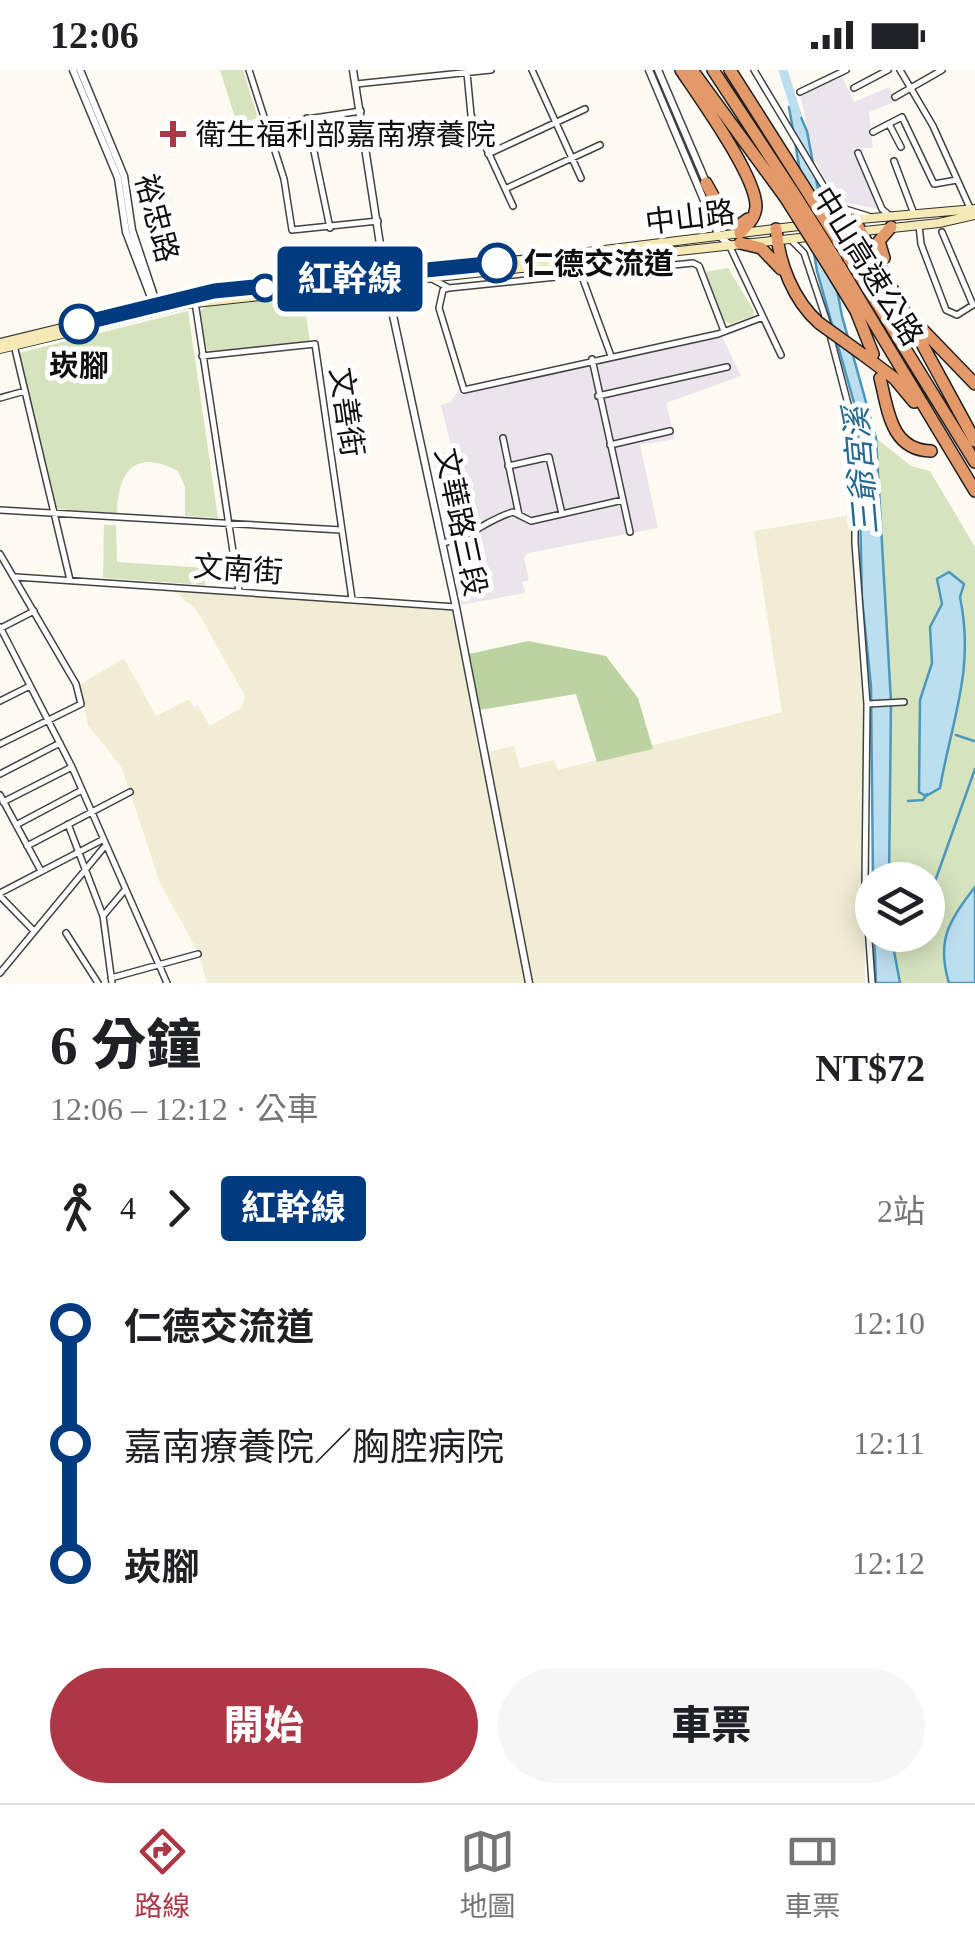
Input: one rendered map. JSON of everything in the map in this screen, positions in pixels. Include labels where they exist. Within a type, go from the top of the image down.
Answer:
[{"type":"highway","points":[[681,70],[724,136],[750,192],[754,215],[731,238],[760,248],[770,256],[800,304],[819,323],[868,354],[894,378],[914,402],[975,503]]},
{"type":"highway","points":[[692,70],[793,191]]},
{"type":"highway","name":"中山高速公路","points":[[713,70],[975,462]]},
{"type":"highway","name":"中山高速公路","points":[[730,70],[782,152],[793,191]]},
{"type":"highway","points":[[740,70],[782,152]]},
{"type":"highway","points":[[706,183],[726,219],[736,226],[750,216],[750,192]]},
{"type":"highway","points":[[846,223],[886,272],[975,442]]},
{"type":"highway","points":[[886,272],[879,244],[892,223]]},
{"type":"highway","points":[[780,235],[800,304]]},
{"type":"highway","points":[[853,284],[868,354]]},
{"type":"highway","name":"中山高速公路","points":[[853,284],[975,491]]},
{"type":"highway","points":[[896,290],[923,331],[975,384]]},
{"type":"highway","points":[[880,378],[896,434],[915,449],[931,451]]},
{"type":"main road","points":[[846,223],[892,223],[974,212]]},
{"type":"main road","points":[[780,235],[839,232],[846,223],[876,218],[892,223]]},
{"type":"main road","name":"中山路","points":[[0,346],[195,298],[780,235],[794,226],[846,223]]},
{"type":"main road","name":"中山路","points":[[386,279],[430,278],[731,238]]},
{"type":"street","name":"裕忠路","points":[[77,70],[118,178],[126,232],[155,305]]},
{"type":"street","points":[[249,70],[284,178],[292,230],[378,221]]},
{"type":"street","name":"文華路三段","points":[[353,70],[386,279],[456,607],[529,983]]},
{"type":"street","points":[[356,84],[491,70]]},
{"type":"street","points":[[532,70],[581,178]]},
{"type":"street","points":[[649,70],[731,238]]},
{"type":"street","points":[[658,70],[781,355]]},
{"type":"street","points":[[754,70],[846,223],[839,232]]},
{"type":"street","points":[[854,88],[888,70]]},
{"type":"street","points":[[900,70],[974,212]]},
{"type":"street","points":[[895,97],[942,70]]},
{"type":"street","points":[[800,92],[844,71]]},
{"type":"street","points":[[468,73],[471,116],[513,206]]},
{"type":"street","points":[[488,154],[585,110]]},
{"type":"street","points":[[267,125],[361,112]]},
{"type":"street","points":[[873,132],[902,117],[934,184],[957,180]]},
{"type":"street","points":[[308,118],[330,228]]},
{"type":"street","points":[[889,124],[901,147]]},
{"type":"street","points":[[414,148],[481,140]]},
{"type":"street","points":[[505,189],[600,145]]},
{"type":"street","points":[[858,152],[892,223]]},
{"type":"street","points":[[894,161],[946,310],[957,315],[973,306],[942,232]]},
{"type":"street","points":[[826,190],[842,208],[876,218]]},
{"type":"street","points":[[780,235],[804,253],[848,404],[869,704],[864,883],[872,983]]},
{"type":"street","points":[[724,332],[699,266],[693,262],[449,288],[442,290],[439,308],[459,385],[464,390],[724,332],[763,317]]},
{"type":"street","points":[[582,274],[611,356]]},
{"type":"street","points":[[430,278],[449,288]]},
{"type":"street","points":[[195,298],[239,590]]},
{"type":"street","name":"文善街","points":[[202,356],[315,344],[352,599]]},
{"type":"street","points":[[14,345],[70,580]]},
{"type":"street","points":[[592,359],[630,532]]},
{"type":"street","points":[[598,396],[727,367]]},
{"type":"street","points":[[0,398],[25,390]]},
{"type":"street","points":[[610,445],[670,431]]},
{"type":"street","points":[[502,438],[519,515]]},
{"type":"street","points":[[508,466],[549,457],[562,514]]},
{"type":"street","points":[[442,543],[467,538],[483,523],[504,515],[519,515],[531,522],[623,500]]},
{"type":"street","points":[[0,510],[341,530]]},
{"type":"street","points":[[0,551],[76,684],[80,704],[0,744]]},
{"type":"street","name":"文南街","points":[[16,577],[456,607]]},
{"type":"street","points":[[34,611],[0,628],[72,767],[124,892],[168,983]]},
{"type":"street","points":[[0,701],[30,686]]},
{"type":"street","points":[[869,704],[901,702]]},
{"type":"street","points":[[0,774],[60,743]]},
{"type":"street","points":[[41,871],[2,799],[72,767]]},
{"type":"street","points":[[16,824],[82,790]]},
{"type":"street","points":[[27,846],[130,792]]},
{"type":"street","points":[[68,824],[103,916],[112,980],[198,954]]},
{"type":"street","points":[[34,930],[0,894],[79,851],[103,843]]},
{"type":"street","points":[[0,973],[103,843]]},
{"type":"street","points":[[103,916],[124,892]]},
{"type":"street","points":[[66,934],[98,983]]},
{"type":"shaded area","points":[[841,74],[854,102],[889,87],[895,102],[869,112],[873,148],[853,148],[879,209],[837,201],[814,159],[800,93]]},
{"type":"shaded area","points":[[720,332],[741,376],[666,403],[675,439],[640,445],[658,528],[528,553],[524,558],[529,580],[522,582],[525,593],[461,605],[433,457],[452,450],[441,405],[451,402],[460,388]]},
{"type":"shaded area","points":[[851,515],[864,710],[865,862],[855,862],[855,952],[865,952],[865,983],[207,983],[198,952],[160,883],[122,768],[88,725],[80,685],[124,658],[156,716],[189,699],[194,707],[198,705],[210,726],[241,708],[245,696],[196,609],[173,591],[453,609],[479,754],[514,746],[520,768],[554,760],[558,770],[782,712],[754,531]]},
{"type":"green space","points":[[220,70],[243,70],[258,118],[237,124]]},
{"type":"green space","points":[[728,268],[754,311],[753,316],[730,324],[724,320],[705,272]]},
{"type":"green space","points":[[303,297],[310,342],[210,351],[204,347],[200,311],[210,304]]},
{"type":"green space","points":[[188,311],[218,518],[185,516],[185,487],[178,471],[150,462],[140,463],[125,475],[117,513],[57,509],[19,353]]},
{"type":"green space","points":[[876,438],[911,466],[930,471],[975,547],[975,983],[900,983],[894,952],[945,952],[945,862],[889,862],[891,702]]},
{"type":"green space","points":[[104,525],[116,525],[117,562],[206,568],[205,585],[103,578]]},
{"type":"green space","points":[[528,641],[606,656],[638,698],[653,749],[597,762],[576,694],[480,710],[469,654]]},
{"type":"water","points":[[796,106],[807,131],[842,316],[876,438],[891,702],[889,862],[873,862],[871,686],[862,599],[858,417],[817,271],[789,107]]},
{"type":"water","points":[[949,572],[964,584],[960,597],[963,671],[940,788],[926,796],[919,792],[920,700],[932,663],[930,627],[942,604],[937,579]]},
{"type":"water","points":[[975,887],[975,983],[949,983],[945,968],[947,932]]},
{"type":"water","points":[[875,952],[894,952],[900,983],[876,983]]},
{"type":"waterway","name":"三爺宮溪","points":[[783,70],[797,115]]},
{"type":"waterway","points":[[956,735],[974,741]]},
{"type":"waterway","points":[[942,862],[975,769]]},
{"type":"waterway","points":[[908,801],[923,800],[927,794]]},
{"type":"bus line","name":"紅幹線","points":[[79,324],[214,291],[497,263]]},
{"type":"place","name":"衛生福利部嘉南療養院","points":[[173,134]]},
{"type":"place","name":"仁德交流道","points":[[497,263]]},
{"type":"place","name":"崁腳","points":[[79,324]]}]
